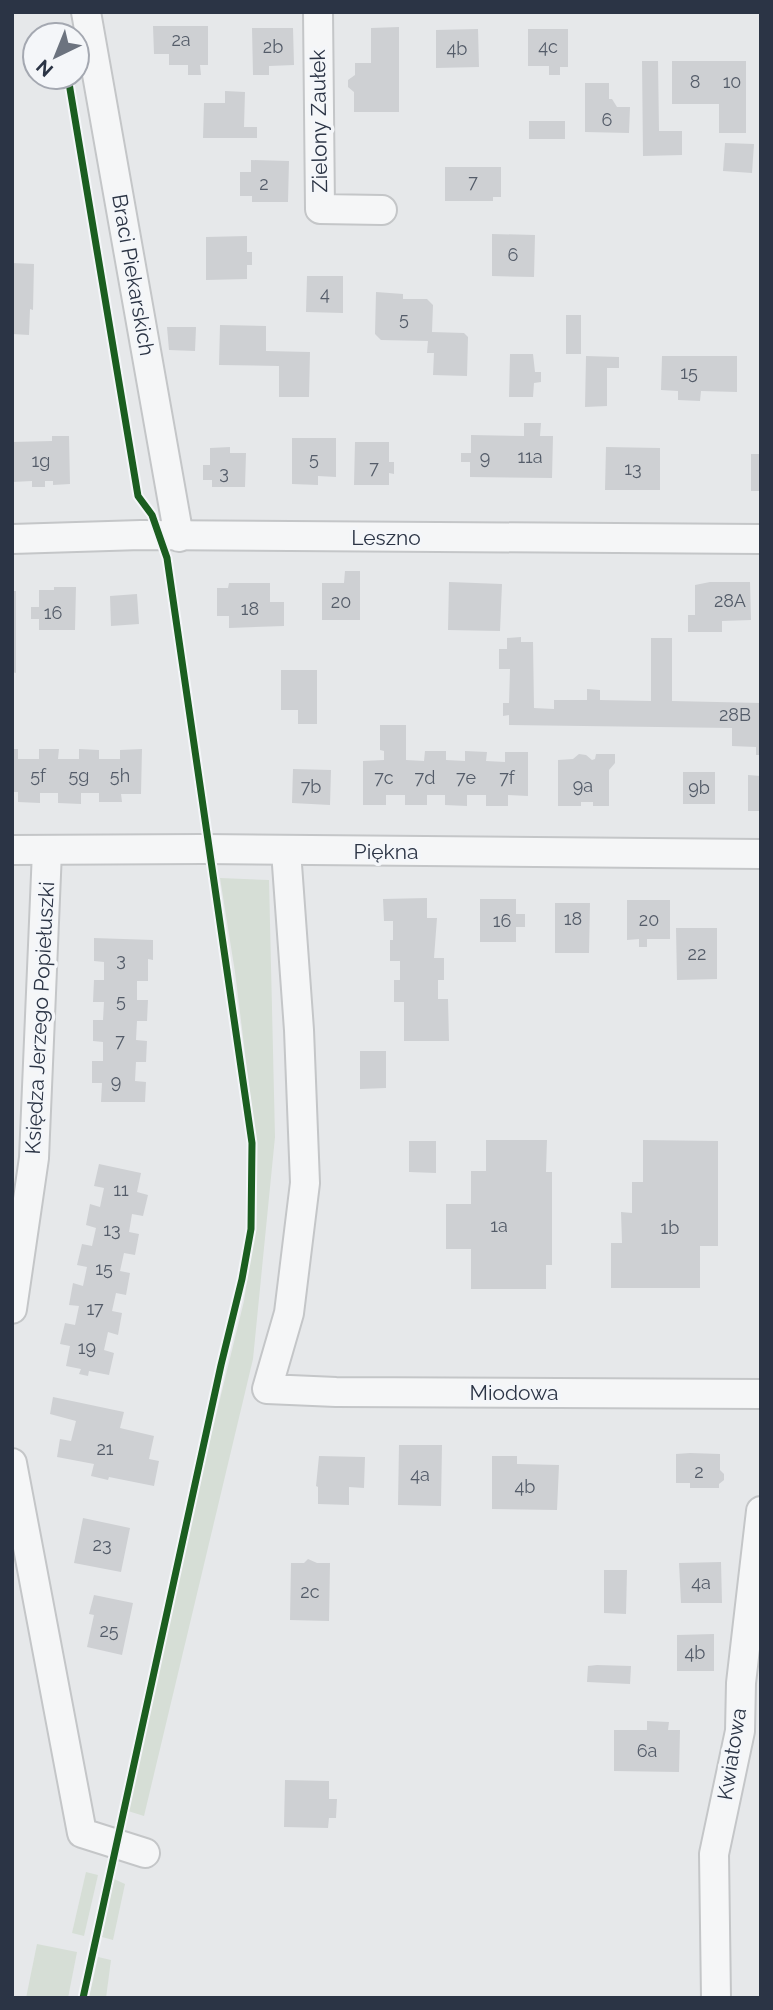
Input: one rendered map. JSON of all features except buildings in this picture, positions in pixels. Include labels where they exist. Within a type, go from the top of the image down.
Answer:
[{"type":"street","name":"Braci Piekarskich","points":[[86,12],[179,537]]},
{"type":"street","name":"Zielony Zaułek","points":[[318,12],[320,209],[382,210]]},
{"type":"street","name":"Leszno","points":[[12,539],[142,535],[761,539]]},
{"type":"street","name":"Piękna","points":[[12,850],[202,849],[761,855]]},
{"type":"street","name":"Księdza Jerzego Popiełuszki","points":[[12,1309],[34,1158],[47,850]]},
{"type":"street","name":"Miodowa","points":[[286,851],[299,1030],[305,1183],[289,1313],[267,1389],[336,1392],[761,1394]]},
{"type":"street","points":[[12,1463],[82,1833],[145,1853]]},
{"type":"street","name":"Kwiatowa","points":[[716,1998],[715,1854],[751,1683],[761,1511]]},
{"type":"shaded area","points":[[220,878],[269,880],[275,1137],[253,1359],[144,1816],[128,1811],[208,1448],[244,1301],[256,1222],[255,1134],[235,972]]},
{"type":"shaded area","points":[[86,1872],[98,1875],[84,1936],[72,1933]]},
{"type":"shaded area","points":[[114,1879],[125,1884],[113,1940],[102,1937]]},
{"type":"shaded area","points":[[37,1944],[77,1952],[68,1998],[26,1998]]},
{"type":"shaded area","points":[[98,1957],[111,1960],[106,1998],[89,1998]]},
{"type":"cycle path","points":[[70,91],[138,496],[152,515],[167,558],[252,1143],[251,1229],[242,1279],[83,1998]]}]
